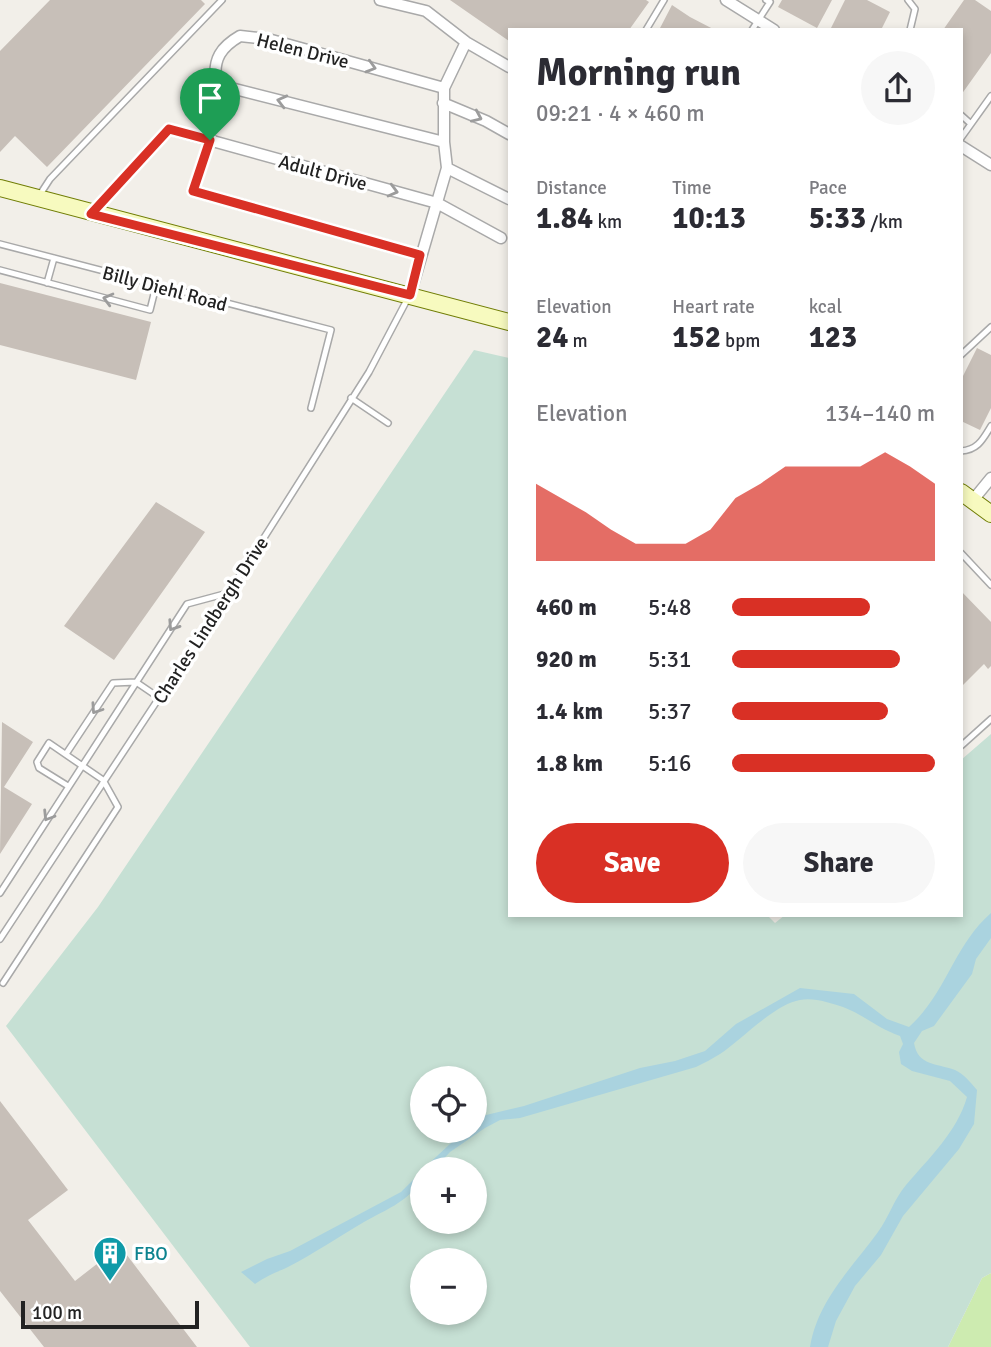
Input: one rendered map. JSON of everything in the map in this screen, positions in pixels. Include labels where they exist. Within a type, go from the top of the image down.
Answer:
[{"type":"main road","points":[[0,188],[508,322]]},
{"type":"main road","points":[[967,496],[991,514]]},
{"type":"street","points":[[380,0],[426,10],[466,42],[508,66]]},
{"type":"street","points":[[726,0],[739,4],[755,25]]},
{"type":"street","name":"Helen Drive","points":[[444,88],[268,39],[240,36],[220,52],[215,69],[216,81],[223,86],[444,142]]},
{"type":"street","points":[[410,295],[447,168],[444,88],[466,42]]},
{"type":"street","points":[[443,103],[508,133]]},
{"type":"street","name":"Adult Drive","points":[[91,214],[169,129],[437,203],[501,238]]},
{"type":"street","points":[[210,140],[193,191],[420,255]]},
{"type":"street","points":[[963,147],[991,164]]},
{"type":"street","points":[[447,168],[508,198]]},
{"type":"street","points":[[967,496],[991,478]]},
{"type":"lane","points":[[37,198],[50,179],[222,0]]},
{"type":"lane","points":[[647,28],[664,0]]},
{"type":"lane","points":[[908,0],[915,9],[910,28]]},
{"type":"lane","points":[[755,25],[768,1]]},
{"type":"lane","points":[[963,135],[991,96]]},
{"type":"lane","points":[[963,117],[971,124]]},
{"type":"lane","name":"Billy Diehl Road","points":[[0,244],[331,330],[311,408]]},
{"type":"lane","points":[[47,283],[54,258]]},
{"type":"lane","points":[[0,270],[150,310],[156,286]]},
{"type":"lane","name":"Charles Lindbergh Drive","points":[[0,939],[228,593],[369,372],[410,295]]},
{"type":"lane","points":[[963,353],[991,327]]},
{"type":"lane","points":[[351,398],[388,423]]},
{"type":"lane","points":[[963,451],[972,450],[981,443],[991,426]]},
{"type":"lane","points":[[963,555],[991,585]]},
{"type":"lane","points":[[0,893],[187,604],[228,593]]},
{"type":"lane","points":[[66,754],[113,683],[135,682],[158,697]]},
{"type":"lane","points":[[963,744],[991,719]]},
{"type":"lane","points":[[3,983],[118,807],[103,780],[49,743],[37,762],[39,768],[68,786]]},
{"type":"green space","points":[[474,350],[508,358],[508,917],[769,917],[775,923],[782,917],[963,917],[963,758],[991,734],[991,1273],[982,1278],[948,1347],[250,1347],[6,1026],[98,907]]},
{"type":"green space","points":[[991,1273],[991,1347],[948,1347],[982,1278]]},
{"type":"water","points":[[991,913],[991,938],[976,959],[972,974],[934,1026],[922,1031],[914,1043],[919,1056],[924,1060],[958,1072],[977,1090],[974,1124],[959,1149],[903,1216],[881,1255],[855,1286],[836,1321],[828,1347],[810,1347],[820,1314],[847,1272],[878,1232],[902,1190],[949,1133],[967,1097],[950,1081],[912,1071],[901,1064],[899,1052],[903,1044],[900,1036],[851,1010],[805,999],[780,1008],[720,1054],[696,1067],[520,1118],[500,1120],[487,1127],[487,1115],[705,1051],[736,1024],[800,988],[854,994],[887,1019],[909,1027],[932,1000],[978,926]]},
{"type":"water","points":[[451,1143],[463,1143],[445,1157],[436,1157]]},
{"type":"water","points":[[410,1183],[410,1194],[401,1201],[298,1262],[255,1284],[241,1272],[290,1251],[401,1192]]},
{"type":"building","points":[[50,0],[201,0],[205,4],[47,167],[15,136],[0,152],[0,51]]},
{"type":"building","points":[[450,0],[649,2],[630,28],[508,28],[508,40]]},
{"type":"building","points":[[782,0],[832,0],[817,28],[778,7]]},
{"type":"building","points":[[845,0],[867,0],[890,12],[882,28],[831,28]]},
{"type":"building","points":[[964,0],[975,0],[991,11],[991,53],[963,92],[963,28],[944,28]]},
{"type":"building","points":[[672,5],[711,28],[660,28]]},
{"type":"building","points":[[0,283],[151,322],[136,380],[0,345]]},
{"type":"building","points":[[977,348],[991,355],[991,408],[980,430],[963,422],[963,376]]},
{"type":"building","points":[[156,502],[205,532],[114,660],[64,626]]},
{"type":"building","points":[[963,593],[991,622],[991,666],[988,669],[984,664],[963,685]]},
{"type":"building","points":[[2,722],[33,742],[4,787],[32,804],[0,854]]},
{"type":"building","points":[[0,1101],[68,1190],[28,1220],[75,1281],[120,1246],[197,1347],[44,1347],[0,1291]]},
{"type":"place","name":"FBO","points":[[110,1283]]},
{"type":"route","points":[[169,129],[210,140],[193,191],[420,255],[410,295],[91,214],[169,129]]}]
